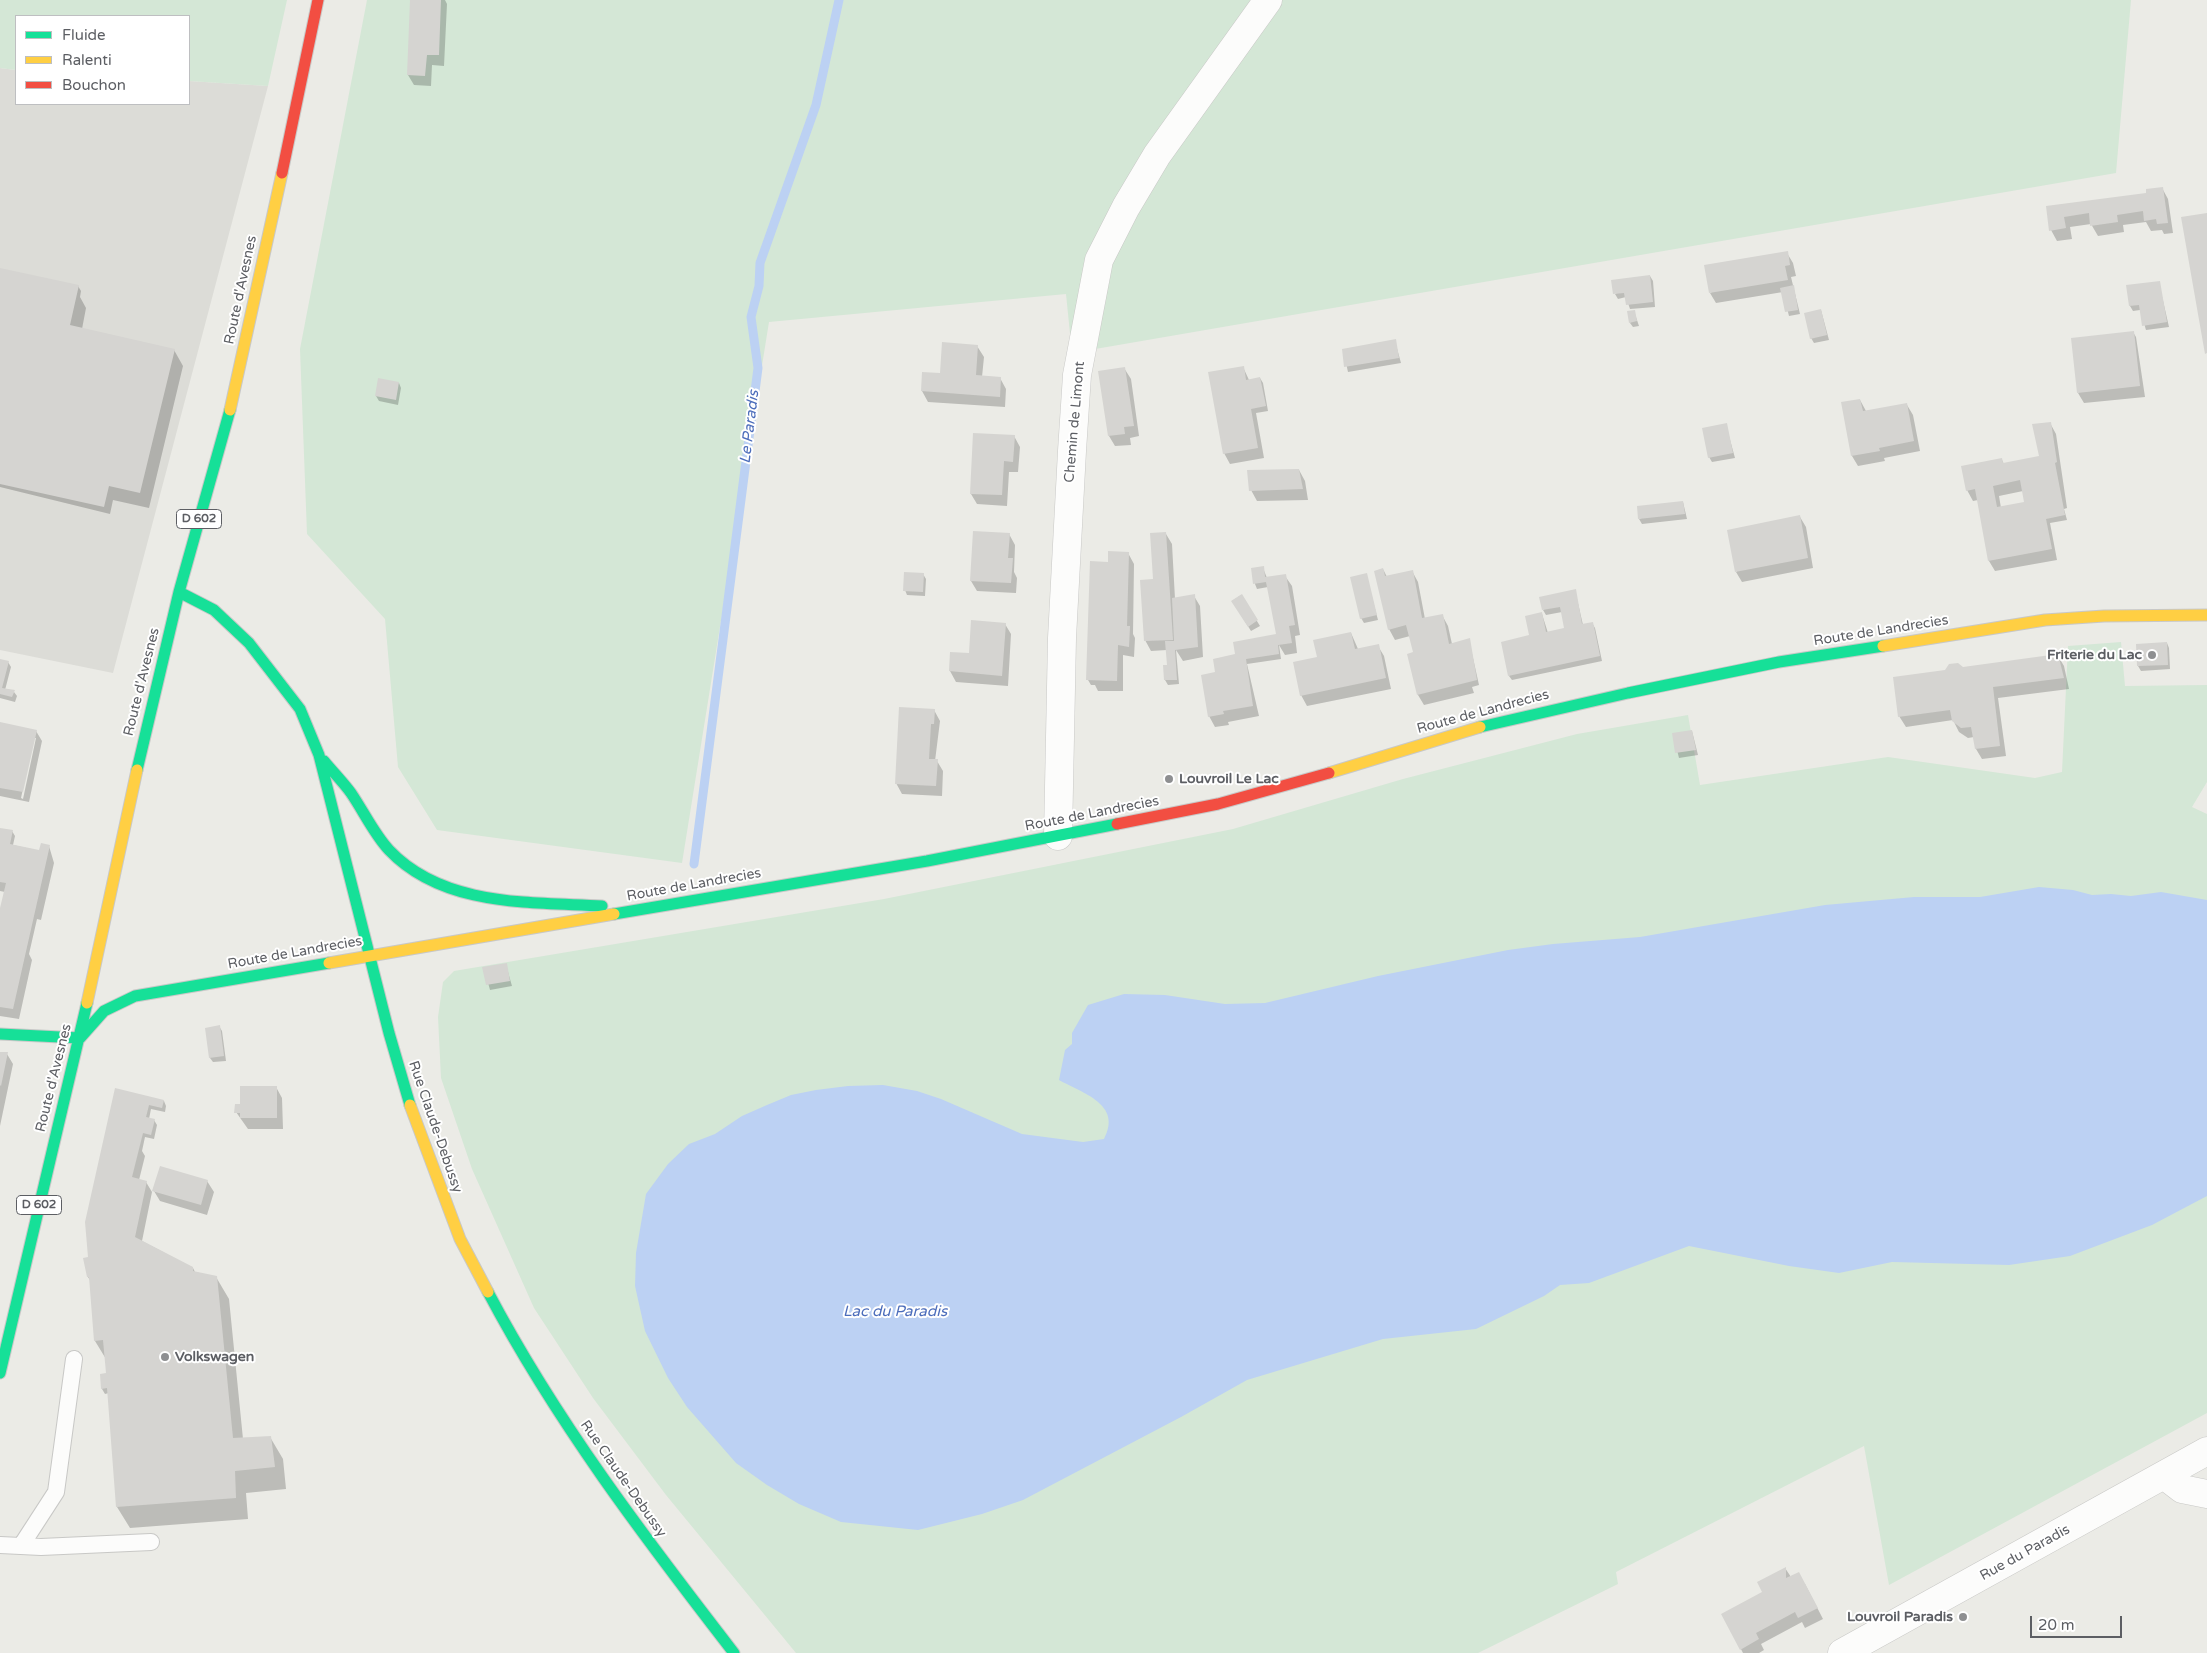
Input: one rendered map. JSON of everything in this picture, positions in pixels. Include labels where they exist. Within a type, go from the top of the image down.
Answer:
[{"type":"main road","name":"Route d'Avesnes","points":[[0,1373],[80,1038],[142,747],[179,592],[237,383],[318,0]]},
{"type":"main road","name":"Rue Claude-Debussy","points":[[179,592],[214,610],[249,643],[300,709],[319,755],[369,955],[409,1104],[433,1173],[460,1239],[502,1319],[563,1419],[661,1558],[734,1653]]},
{"type":"main road","name":"Route de Landrecies","points":[[80,1038],[104,1011],[135,996],[927,861],[1218,804],[1491,724],[1628,692],[1780,662],[2045,620],[2104,616],[2207,615]]},
{"type":"main road","points":[[319,755],[351,793],[390,851],[415,874],[445,888],[479,896],[643,909]]},
{"type":"main road","points":[[0,1034],[80,1038]]},
{"type":"street","name":"Chemin de Limont","points":[[1058,836],[1062,638],[1072,442],[1077,376],[1099,260],[1126,207],[1157,155],[1268,0]]},
{"type":"street","name":"Rue du Paradis","points":[[1842,1653],[2165,1476],[2207,1451]]},
{"type":"street","points":[[2165,1476],[2182,1489],[2207,1494]]},
{"type":"lane","points":[[20,1546],[56,1492],[74,1359]]},
{"type":"lane","points":[[0,1545],[151,1542]]},
{"type":"shaded area","points":[[0,68],[15,70],[15,105],[190,105],[190,81],[268,86],[113,673],[0,650]]},
{"type":"green space","points":[[0,0],[287,0],[268,86],[190,81],[190,15],[15,15],[15,70],[0,68]]},
{"type":"green space","points":[[367,0],[2131,0],[2116,173],[1072,353],[1066,294],[769,322],[682,863],[437,830],[398,767],[385,619],[307,534],[300,349]]},
{"type":"green space","points":[[2121,642],[2125,686],[2207,685],[2207,782],[2192,807],[2207,814],[2207,1413],[1889,1585],[1864,1446],[1616,1572],[1618,1584],[1478,1653],[796,1653],[666,1495],[593,1398],[534,1308],[472,1169],[441,1078],[438,1017],[443,982],[454,971],[884,899],[1233,829],[1403,779],[1577,734],[1688,715],[1700,785],[1888,757],[2035,778],[2062,772],[2068,646]]},
{"type":"water","name":"Lac du Paradis","points":[[2039,887],[2073,890],[2092,895],[2131,896],[2161,892],[2207,900],[2207,1196],[2152,1225],[2070,1256],[2009,1265],[1892,1262],[1839,1273],[1789,1266],[1689,1246],[1589,1283],[1560,1285],[1544,1296],[1476,1329],[1383,1339],[1247,1380],[1023,1500],[982,1514],[918,1530],[841,1522],[799,1504],[767,1485],[736,1463],[687,1407],[668,1378],[645,1331],[635,1286],[636,1253],[646,1194],[668,1164],[689,1144],[715,1134],[742,1116],[791,1095],[848,1086],[883,1085],[917,1091],[941,1099],[1022,1134],[1083,1142],[1104,1139],[1108,1127],[1108,1117],[1104,1108],[1088,1095],[1059,1080],[1065,1050],[1072,1044],[1072,1033],[1088,1005],[1124,994],[1165,995],[1225,1004],[1265,1003],[1378,976],[1508,950],[1553,944],[1640,937],[1825,905],[1914,897],[1980,897]]},
{"type":"building","points":[[410,0],[441,0],[439,55],[427,55],[425,76],[407,75]]},
{"type":"building","points":[[2163,187],[2168,223],[2157,224],[2156,219],[2144,221],[2143,211],[2117,215],[2118,222],[2090,226],[2089,213],[2064,217],[2066,228],[2049,231],[2046,206],[2146,193],[2146,189]]},
{"type":"building","points":[[2207,213],[2207,353],[2205,354],[2181,217]]},
{"type":"building","points":[[1788,251],[1790,265],[1785,266],[1788,280],[1709,293],[1704,265]]},
{"type":"building","points":[[0,268],[79,285],[70,325],[175,349],[140,493],[109,486],[104,507],[0,484]]},
{"type":"building","points":[[1650,275],[1653,302],[1626,305],[1624,293],[1613,294],[1611,280]]},
{"type":"building","points":[[2160,281],[2167,322],[2142,326],[2139,305],[2129,306],[2126,285]]},
{"type":"building","points":[[1794,285],[1798,310],[1785,312],[1780,288]]},
{"type":"building","points":[[1821,309],[1827,335],[1810,339],[1804,313]]},
{"type":"building","points":[[1635,310],[1637,321],[1629,323],[1627,311]]},
{"type":"building","points":[[2134,331],[2140,386],[2077,393],[2071,338]]},
{"type":"building","points":[[1396,339],[1399,358],[1344,367],[1342,349]]},
{"type":"building","points":[[942,342],[978,345],[976,375],[1001,377],[1000,397],[921,391],[922,372],[940,373]]},
{"type":"building","points":[[1244,366],[1246,380],[1260,377],[1266,406],[1251,409],[1258,448],[1223,454],[1208,372]]},
{"type":"building","points":[[1125,367],[1134,426],[1124,427],[1125,434],[1108,436],[1098,371]]},
{"type":"building","points":[[378,378],[399,382],[396,400],[375,396]]},
{"type":"building","points":[[1860,399],[1863,411],[1907,403],[1914,441],[1879,448],[1880,451],[1851,456],[1841,402]]},
{"type":"building","points":[[2051,422],[2057,462],[2055,463],[2065,515],[2046,519],[2052,549],[1988,561],[1975,489],[1966,491],[1961,466],[2002,458],[2003,463],[2039,456],[2032,424]],"holes":[[[2020,480],[2024,502],[1997,507],[1993,486]]]},
{"type":"building","points":[[1727,423],[1733,453],[1708,458],[1702,428]]},
{"type":"building","points":[[973,433],[1015,435],[1013,462],[1004,461],[1002,495],[970,494]]},
{"type":"building","points":[[1299,469],[1303,489],[1249,491],[1247,470]]},
{"type":"building","points":[[1683,501],[1685,514],[1638,519],[1637,506]]},
{"type":"building","points":[[1800,515],[1808,558],[1735,572],[1727,530]]},
{"type":"building","points":[[973,531],[1010,533],[1008,558],[1013,558],[1011,583],[970,581]]},
{"type":"building","points":[[1166,532],[1173,640],[1144,641],[1140,580],[1153,579],[1150,533]]},
{"type":"building","points":[[1108,551],[1129,552],[1127,626],[1130,626],[1129,647],[1118,645],[1117,681],[1086,680],[1090,561],[1108,562]]},
{"type":"building","points":[[1264,566],[1265,577],[1286,574],[1295,625],[1289,626],[1292,643],[1278,645],[1279,654],[1246,659],[1253,706],[1223,711],[1224,714],[1208,717],[1201,675],[1215,672],[1213,659],[1235,654],[1233,642],[1276,634],[1266,582],[1253,584],[1251,568]]},
{"type":"building","points":[[1383,568],[1385,576],[1413,570],[1422,618],[1443,614],[1449,644],[1470,638],[1477,680],[1417,695],[1407,654],[1413,652],[1406,625],[1388,630],[1374,571]]},
{"type":"building","points":[[904,572],[924,573],[923,592],[903,591]]},
{"type":"building","points":[[1367,573],[1377,615],[1360,619],[1350,577]]},
{"type":"building","points":[[1576,589],[1582,624],[1593,622],[1600,656],[1508,676],[1501,642],[1529,635],[1525,616],[1542,612],[1546,632],[1564,628],[1560,607],[1542,610],[1539,597]]},
{"type":"building","points":[[1195,594],[1198,647],[1175,650],[1177,680],[1164,680],[1163,665],[1167,665],[1165,641],[1174,641],[1172,598]]},
{"type":"building","points":[[1242,594],[1258,620],[1248,627],[1231,601]]},
{"type":"building","points":[[971,620],[1006,623],[1002,676],[949,671],[950,652],[969,653]]},
{"type":"building","points":[[1351,632],[1355,649],[1379,644],[1386,678],[1300,696],[1293,662],[1317,657],[1313,640]]},
{"type":"building","points":[[2167,642],[2168,665],[2137,666],[2136,644]]},
{"type":"building","points":[[2058,654],[2064,678],[1993,687],[2000,746],[1975,749],[1971,727],[1961,728],[1952,721],[1950,710],[1898,717],[1893,677],[1945,670],[1949,664],[1958,663],[1963,667]]},
{"type":"building","points":[[0,659],[9,661],[2,688],[15,690],[12,697],[0,694]]},
{"type":"building","points":[[899,707],[935,709],[934,724],[931,724],[929,759],[938,759],[936,786],[895,784]]},
{"type":"building","points":[[0,722],[37,730],[23,792],[0,788]]},
{"type":"building","points":[[1692,730],[1696,750],[1675,753],[1672,733]]},
{"type":"building","points":[[0,828],[13,830],[10,844],[39,850],[41,843],[50,845],[13,1009],[0,1007],[0,908],[6,883],[0,882]]},
{"type":"building","points":[[507,963],[510,981],[486,985],[482,967]]},
{"type":"building","points":[[220,1025],[224,1056],[209,1058],[205,1028]]},
{"type":"building","points":[[0,1052],[8,1052],[1,1086],[0,1085]]},
{"type":"building","points":[[240,1086],[277,1086],[277,1118],[240,1118],[240,1113],[234,1113],[235,1104],[240,1104]]},
{"type":"building","name":"Volkswagen","points":[[115,1088],[164,1100],[162,1108],[149,1105],[146,1117],[155,1119],[151,1135],[143,1133],[132,1177],[147,1181],[135,1237],[193,1267],[193,1271],[217,1276],[233,1438],[271,1436],[275,1467],[235,1471],[236,1498],[116,1507],[107,1388],[101,1389],[100,1374],[106,1373],[103,1340],[94,1341],[89,1277],[87,1277],[83,1258],[88,1257],[85,1222]]},
{"type":"building","points":[[160,1166],[208,1180],[201,1205],[152,1191]]},
{"type":"building","points":[[1786,1567],[1786,1578],[1799,1572],[1818,1608],[1798,1618],[1795,1612],[1756,1633],[1759,1639],[1740,1650],[1721,1614],[1762,1592],[1757,1582]]},
{"type":"waterway","name":"Le Paradis","points":[[694,864],[758,368],[751,317],[759,286],[760,263],[816,105],[839,0]]},
{"type":"traffic: fast","points":[[137,770],[179,592],[230,410]]},
{"type":"traffic: fast","points":[[179,592],[214,610],[249,643],[300,709],[319,755],[389,1033],[410,1105]]},
{"type":"traffic: fast","points":[[1480,727],[1628,693],[1779,662],[1883,646]]},
{"type":"traffic: fast","points":[[324,761],[351,793],[389,850],[411,869],[435,882],[461,892],[489,898],[517,902],[602,906]]},
{"type":"traffic: fast","points":[[614,914],[927,861],[1117,824]]},
{"type":"traffic: fast","points":[[0,1034],[80,1038],[104,1011],[135,996],[329,963]]},
{"type":"traffic: fast","points":[[0,1373],[87,1003]]},
{"type":"traffic: fast","points":[[488,1292],[514,1340],[572,1433],[635,1522],[734,1653]]},
{"type":"traffic: slow","points":[[230,410],[282,173]]},
{"type":"traffic: slow","points":[[1883,646],[2045,620],[2104,616],[2207,615]]},
{"type":"traffic: slow","points":[[1329,773],[1480,727]]},
{"type":"traffic: slow","points":[[87,1003],[137,770]]},
{"type":"traffic: slow","points":[[329,963],[614,914]]},
{"type":"traffic: slow","points":[[410,1105],[460,1239],[488,1292]]},
{"type":"traffic: jam","points":[[282,173],[318,0]]},
{"type":"traffic: jam","points":[[1117,824],[1218,804],[1329,773]]},
{"type":"place","name":"Friterie du Lac","points":[[2152,655]]},
{"type":"place","name":"Louvroil Le Lac","points":[[1169,779]]},
{"type":"place","name":"Volkswagen","points":[[165,1357]]},
{"type":"place","name":"Louvroil Paradis","points":[[1963,1617]]}]
